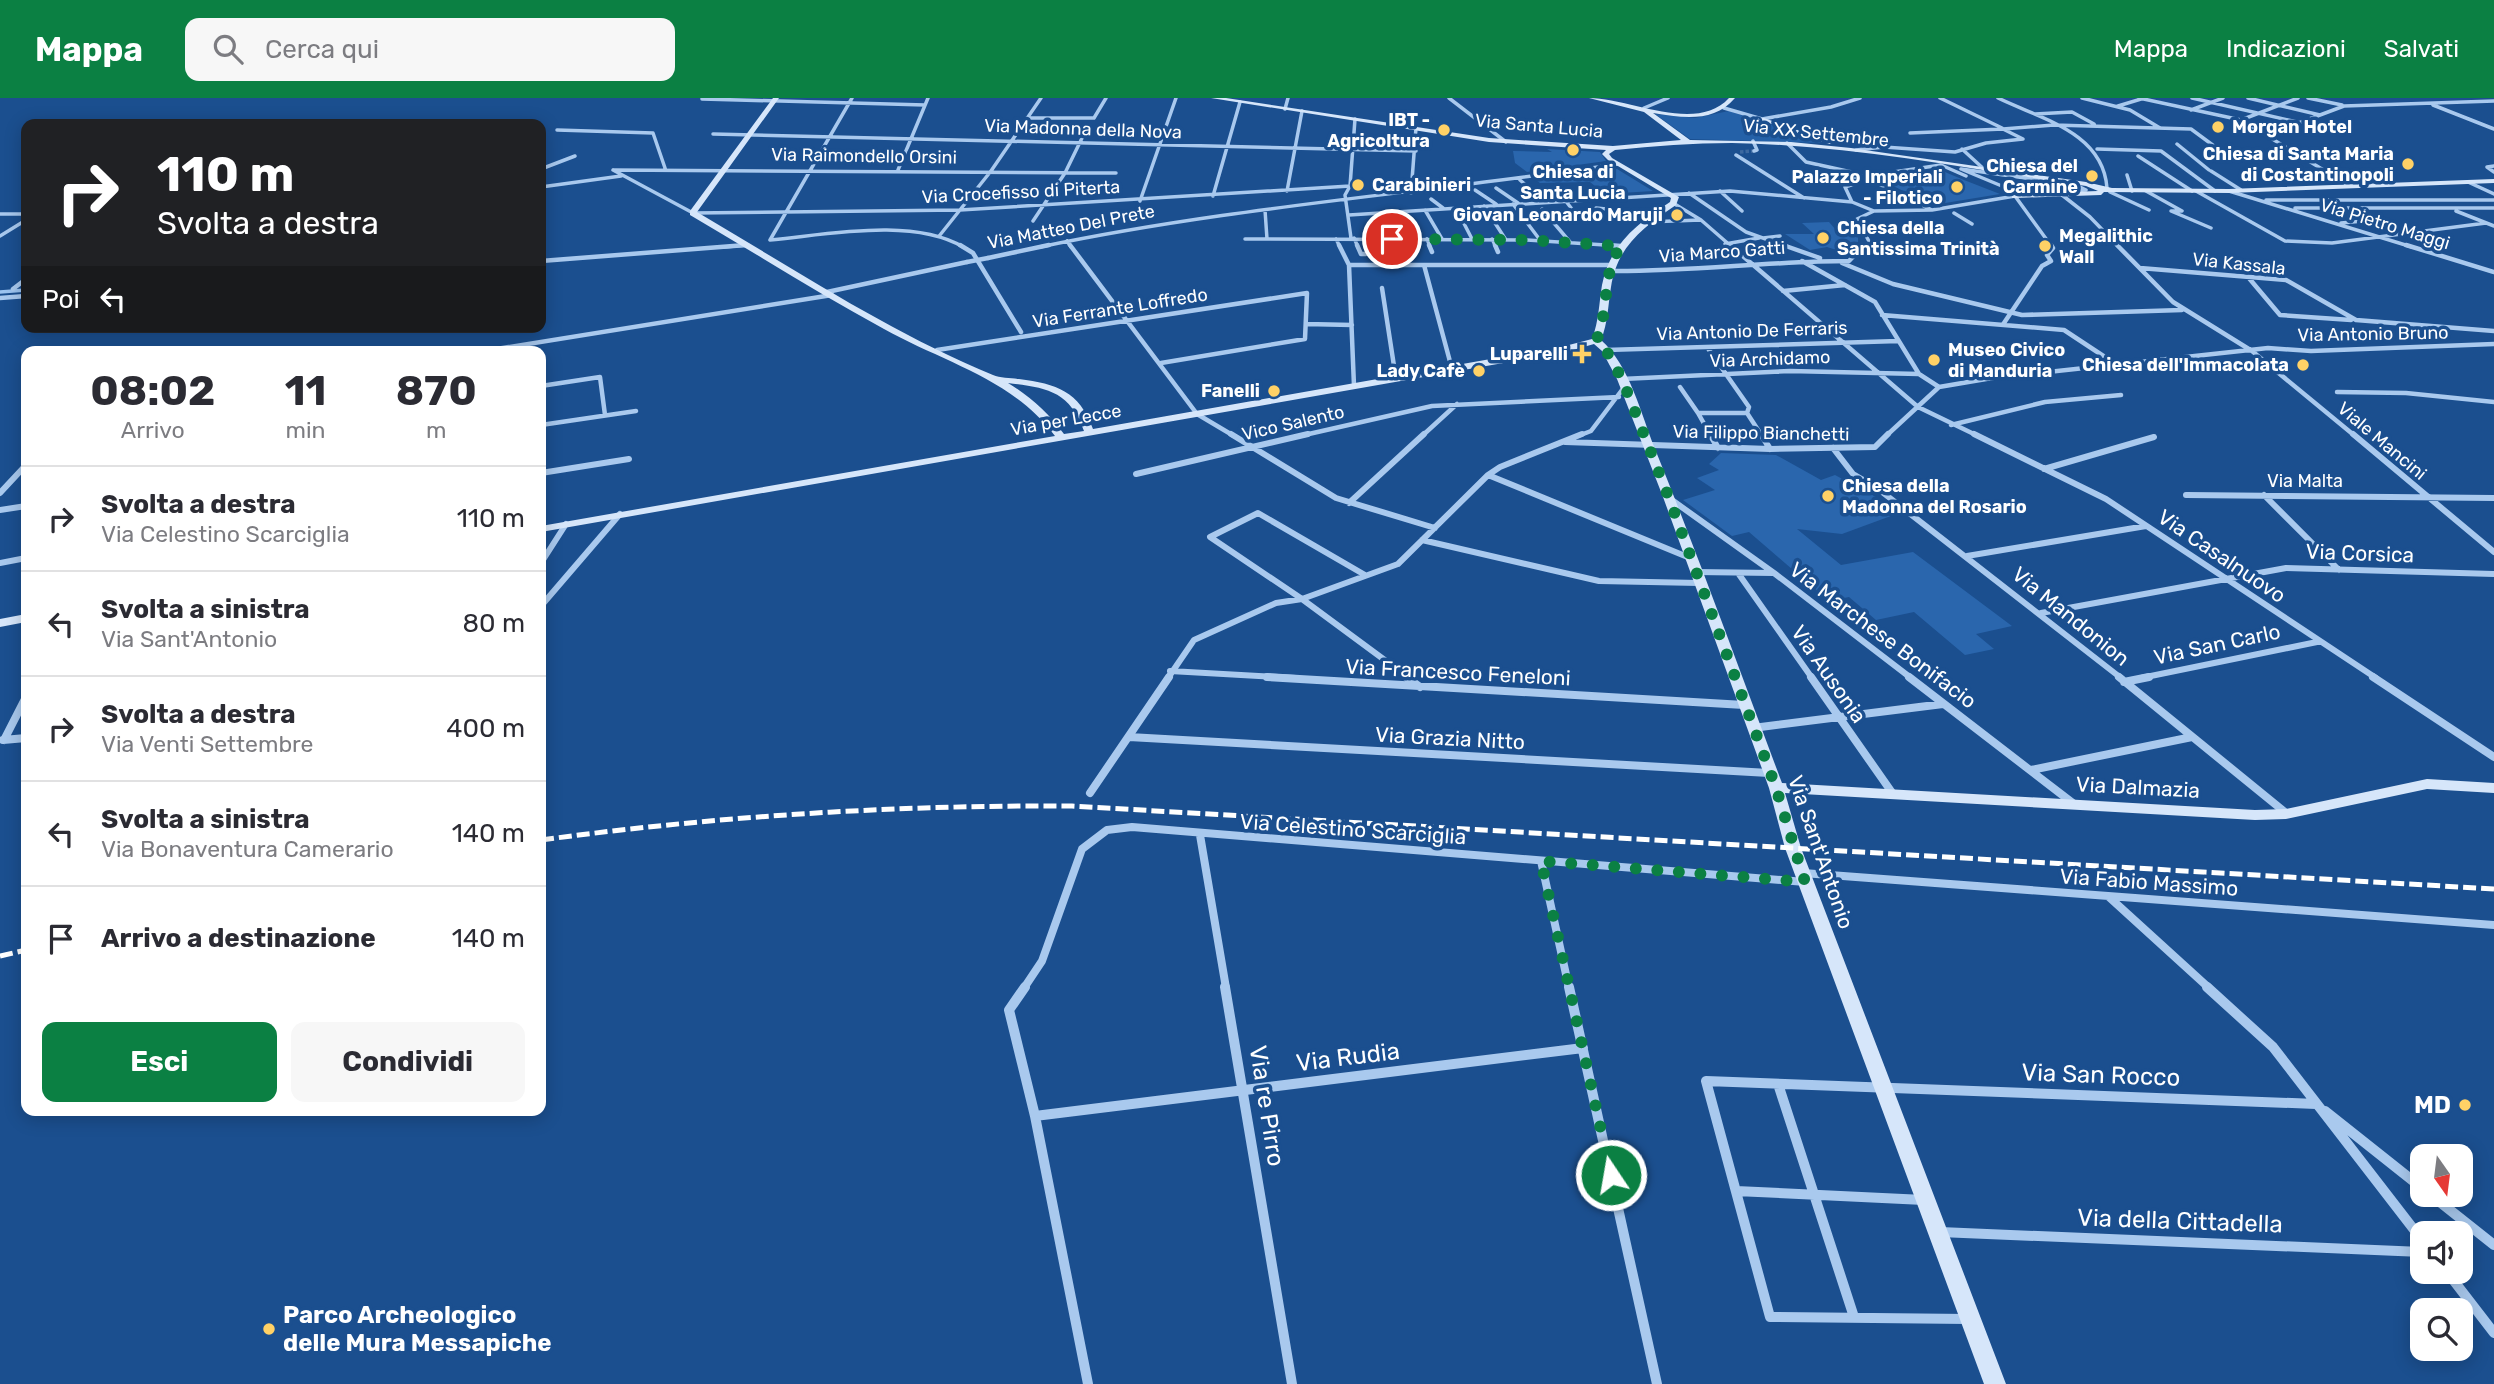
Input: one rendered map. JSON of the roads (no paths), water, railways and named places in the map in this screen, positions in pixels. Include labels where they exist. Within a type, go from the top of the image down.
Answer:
[{"type":"street","points":[[852,98],[770,240],[890,232],[940,235],[962,244],[972,253],[1021,332]]},
{"type":"street","points":[[898,170],[928,98]]},
{"type":"street","points":[[940,235],[991,171],[1041,98]]},
{"type":"street","points":[[1027,118],[1094,118],[1106,98]]},
{"type":"street","points":[[1140,201],[1176,98]]},
{"type":"street","name":"Via Santa Lucia","points":[[1214,98],[1506,142],[1587,144],[1613,148]]},
{"type":"street","points":[[1285,109],[1288,98]]},
{"type":"street","points":[[1449,98],[1506,142]]},
{"type":"street","points":[[1592,98],[1693,117],[1724,107],[1732,98]]},
{"type":"street","points":[[1644,108],[1668,98]]},
{"type":"street","points":[[1762,119],[1831,107],[1860,98]]},
{"type":"street","points":[[1724,107],[1856,150],[1884,147],[1948,152],[2023,139],[1940,98]]},
{"type":"street","points":[[1998,98],[2097,149],[2161,151],[2215,191]]},
{"type":"street","points":[[2082,98],[2130,110],[2160,128]]},
{"type":"street","points":[[2117,106],[2140,98],[2241,120],[2350,186]]},
{"type":"street","points":[[2192,98],[2300,123]]},
{"type":"street","points":[[2190,110],[2223,98]]},
{"type":"street","points":[[2248,98],[2321,115]]},
{"type":"street","points":[[2241,120],[2298,98]]},
{"type":"street","points":[[2308,98],[2344,106],[2492,102]]},
{"type":"street","points":[[2453,98],[2468,102]]},
{"type":"street","points":[[2479,98],[2492,102]]},
{"type":"street","points":[[702,99],[925,105]]},
{"type":"street","points":[[692,213],[775,99]]},
{"type":"street","points":[[2288,127],[2368,99]]},
{"type":"street","points":[[1213,196],[1240,102]]},
{"type":"street","points":[[2427,103],[2494,130]]},
{"type":"street","points":[[1644,108],[1688,142]]},
{"type":"street","points":[[1287,191],[1301,111]]},
{"type":"street","points":[[2031,114],[2072,112],[2098,126]]},
{"type":"street","points":[[1354,119],[1350,186],[1346,197],[1352,238],[1361,254],[1366,254]]},
{"type":"street","points":[[2483,125],[2494,124]]},
{"type":"street","points":[[1910,134],[2054,125],[2191,129],[2214,146]]},
{"type":"street","points":[[1411,193],[1416,128]]},
{"type":"street","points":[[556,130],[653,132],[665,168]]},
{"type":"street","name":"Via Madonna della Nova","points":[[713,134],[1416,151]]},
{"type":"street","points":[[1033,221],[1065,173],[1083,136]]},
{"type":"street","points":[[1753,141],[1757,150],[1754,151]]},
{"type":"street","name":"Via XX Settembre","points":[[1613,148],[1688,142],[1787,143],[1856,150],[2108,190]]},
{"type":"street","points":[[1821,147],[1831,145],[1829,142]]},
{"type":"street","points":[[1787,143],[1806,162],[1856,173],[1932,210]]},
{"type":"street","points":[[2177,144],[2210,171],[2241,190]]},
{"type":"street","points":[[1596,341],[1602,328],[1609,268],[1621,246],[1638,225],[1673,203],[1675,197],[1605,154],[1613,148]]},
{"type":"street","points":[[1962,149],[1986,171]]},
{"type":"street","points":[[2097,149],[2109,169],[2108,190]]},
{"type":"street","points":[[1738,153],[1776,183],[1799,192],[1804,198]]},
{"type":"street","points":[[546,167],[575,156]]},
{"type":"street","points":[[2138,156],[2194,191],[2286,241],[2325,246],[2376,236],[2486,223]]},
{"type":"street","name":"Via Matteo Del Prete","points":[[514,346],[829,294],[1134,227],[1346,197],[1411,193],[1520,180],[1618,164]]},
{"type":"street","points":[[1852,202],[1845,187],[1854,184],[1853,178],[1941,165],[2018,195],[2062,195],[2108,190],[2229,191],[2494,181]]},
{"type":"street","points":[[2494,166],[2487,167],[2494,172]]},
{"type":"street","name":"Via Raimondello Orsini","points":[[622,176],[612,170],[665,168],[1116,173]]},
{"type":"street","points":[[1349,215],[1720,191],[1852,202],[1874,211],[1932,210],[2018,195],[2087,189],[2076,185],[1961,169],[2018,195],[2053,248],[2048,255],[2051,261],[2042,266],[2004,323]]},
{"type":"street","points":[[2127,175],[2132,191]]},
{"type":"street","points":[[546,186],[622,176],[748,245],[892,331],[994,379],[1052,421],[1062,438]]},
{"type":"street","points":[[1520,180],[1545,202]]},
{"type":"street","points":[[2468,182],[2494,194]]},
{"type":"street","points":[[1727,185],[1730,191]]},
{"type":"street","name":"Via Crocefisso di Piterta","points":[[692,213],[960,210],[1350,186]]},
{"type":"street","points":[[1496,188],[1516,204],[1540,240]]},
{"type":"street","points":[[1316,189],[1346,197]]},
{"type":"street","points":[[1475,190],[1497,205]]},
{"type":"street","points":[[2108,190],[2149,210]]},
{"type":"street","points":[[1720,191],[1742,211]]},
{"type":"street","points":[[2146,191],[2182,211],[2171,211],[2211,228]]},
{"type":"street","name":"Via Pietro Maggi","points":[[2229,191],[2494,272]]},
{"type":"street","points":[[1689,193],[1761,238],[1893,284],[2010,313],[2022,315],[2183,310]]},
{"type":"street","name":"Viale Mancini","points":[[2062,195],[2090,217],[2183,310],[2252,351],[2494,552]]},
{"type":"street","points":[[1431,199],[1444,208]]},
{"type":"street","points":[[1566,200],[1577,217]]},
{"type":"street","points":[[2255,200],[2494,200]]},
{"type":"street","name":"Via Casalnuovo","points":[[1673,203],[1701,220],[1725,244],[1844,342],[1917,407],[2106,499],[2494,757]]},
{"type":"street","points":[[1484,206],[1506,240]]},
{"type":"street","points":[[1456,208],[1472,239]]},
{"type":"street","points":[[1596,208],[1657,214]]},
{"type":"street","points":[[2285,208],[2494,208]]},
{"type":"street","points":[[1542,209],[1570,242]]},
{"type":"street","points":[[2452,209],[2494,226]]},
{"type":"street","points":[[1265,210],[1267,239]]},
{"type":"street","points":[[1426,210],[1441,239]]},
{"type":"street","name":"Via Marco Gatti","points":[[1349,265],[1609,268],[1672,272],[1800,261],[1849,261],[1856,257],[1863,246],[1871,245],[1857,219],[1874,211]]},
{"type":"street","points":[[1954,213],[1972,224]]},
{"type":"street","points":[[0,214],[21,214]]},
{"type":"street","points":[[1644,222],[1701,220]]},
{"type":"street","points":[[2337,224],[2363,221],[2370,224]]},
{"type":"street","points":[[0,236],[21,223]]},
{"type":"street","points":[[1725,244],[1780,236]]},
{"type":"street","points":[[1245,239],[1492,239],[1621,246]]},
{"type":"street","points":[[1336,239],[1349,265],[1354,386]]},
{"type":"street","points":[[1400,239],[1402,248]]},
{"type":"street","points":[[1426,239],[1432,252]]},
{"type":"street","points":[[1492,239],[1498,252]]},
{"type":"street","points":[[1067,241],[1197,414],[1349,503],[1435,528]]},
{"type":"street","points":[[546,261],[748,245]]},
{"type":"street","points":[[1800,261],[1875,302],[1919,374],[1939,387]]},
{"type":"street","points":[[1424,265],[1452,369]]},
{"type":"street","name":"Via Kassala","points":[[2140,268],[2286,280],[2356,320],[2494,331]]},
{"type":"street","points":[[2248,277],[2280,315],[2356,320]]},
{"type":"street","points":[[13,289],[21,283]]},
{"type":"street","points":[[1783,291],[1846,285]]},
{"type":"street","points":[[1382,288],[1396,379]]},
{"type":"street","name":"Via Ferrante Loffredo","points":[[937,350],[1307,293],[1306,324]]},
{"type":"street","points":[[0,298],[21,296]]},
{"type":"street","points":[[1882,315],[2064,330],[2118,365]]},
{"type":"street","points":[[1161,363],[1305,339],[1306,324],[1352,325]]},
{"type":"street","name":"Via per Lecce","points":[[546,527],[1396,379],[1596,341]]},
{"type":"street","name":"Via Sant'Antonio","points":[[1596,341],[1606,350],[1669,498],[1776,788],[1804,877],[1995,1384]]},
{"type":"street","name":"Via Antonio De Ferraris","points":[[1606,350],[1898,341]]},
{"type":"street","name":"Via Antonio Bruno","points":[[1939,387],[1992,378],[2268,348],[2311,351],[2494,344]]},
{"type":"street","points":[[1707,347],[1749,407],[1747,413]]},
{"type":"street","name":"Via Archidamo","points":[[1458,403],[1622,387],[1725,373],[1816,371],[1919,374]]},
{"type":"street","points":[[546,385],[600,377],[605,415]]},
{"type":"street","points":[[994,379],[1063,391],[1084,412],[1090,433]]},
{"type":"street","points":[[1090,793],[1170,671],[1194,640],[1276,603],[1302,599],[1398,564],[1488,475],[1500,467],[1558,442],[1591,431],[1622,387]]},
{"type":"street","points":[[1680,387],[1718,448]]},
{"type":"street","name":"Via Filippo Bianchetti","points":[[1558,442],[1770,449],[1875,447],[1939,387]]},
{"type":"street","points":[[2337,392],[2406,393],[2494,402]]},
{"type":"street","points":[[1951,425],[2045,402],[2122,395]]},
{"type":"street","points":[[1349,503],[1458,403]]},
{"type":"street","name":"Vico Salento","points":[[1136,474],[1432,406],[1458,403]]},
{"type":"street","points":[[546,424],[636,411]]},
{"type":"street","points":[[1698,414],[1747,413]]},
{"type":"street","points":[[1747,413],[1770,449]]},
{"type":"street","points":[[2044,469],[2154,437]]},
{"type":"street","name":"Via Mandonion","points":[[1833,448],[1853,474],[2041,613],[2286,814]]},
{"type":"street","points":[[546,473],[629,460]]},
{"type":"street","points":[[0,493],[21,470]]},
{"type":"street","points":[[1488,475],[1690,558]]},
{"type":"street","name":"Via Malta","points":[[2186,495],[2494,498]]},
{"type":"street","points":[[2264,495],[2339,570]]},
{"type":"street","name":"Via Marchese Bonifacio","points":[[1669,498],[1774,573],[2074,804]]},
{"type":"street","points":[[0,510],[21,507]]},
{"type":"street","points":[[1365,575],[1258,513],[1210,537],[1302,599],[1420,688]]},
{"type":"street","points":[[546,596],[620,514]]},
{"type":"street","points":[[546,554],[566,524]]},
{"type":"street","points":[[1967,556],[2146,526]]},
{"type":"street","points":[[1422,540],[1599,582],[1774,573]]},
{"type":"street","points":[[0,563],[21,559]]},
{"type":"street","name":"Via Corsica","points":[[2041,613],[2227,581],[2286,568],[2494,574]]},
{"type":"street","name":"Via Ausonia","points":[[1738,573],[1893,794]]},
{"type":"street","points":[[0,623],[21,619]]},
{"type":"street","name":"Via San Carlo","points":[[2124,682],[2318,642]]},
{"type":"street","name":"Via Francesco Feneloni","points":[[1170,671],[1420,688],[1744,705]]},
{"type":"street","points":[[1752,728],[1943,704]]},
{"type":"street","points":[[2,740],[21,706]]},
{"type":"street","name":"Via Grazia Nitto","points":[[1129,737],[1769,773]]},
{"type":"street","points":[[2031,770],[2192,737]]},
{"type":"street","points":[[2,740],[21,738]]},
{"type":"street","name":"Via Dalmazia","points":[[1776,788],[2255,815],[2286,814],[2427,784],[2494,788]]},
{"type":"street","name":"Via Celestino Scarciglia","points":[[1035,1116],[1009,1010],[1042,961],[1082,849],[1107,830],[1132,827],[1200,835],[1541,861],[1804,877]]},
{"type":"street","name":"Via re Pirro","points":[[1200,835],[1292,1384]]},
{"type":"street","points":[[1541,861],[1657,1384]]},
{"type":"street","name":"Via Fabio Massimo","points":[[1804,877],[2494,925]]},
{"type":"street","points":[[2108,897],[2273,1047],[2410,1225]]},
{"type":"street","name":"Via Rudia","points":[[1035,1116],[1583,1048]]},
{"type":"street","name":"Via San Rocco","points":[[1736,1191],[1706,1081],[2316,1104]]},
{"type":"street","points":[[1777,1084],[1854,1317]]},
{"type":"street","points":[[2316,1104],[2410,1178]]},
{"type":"street","points":[[1035,1116],[1088,1384]]},
{"type":"street","points":[[1925,1200],[1736,1191],[1770,1317],[1969,1319]]},
{"type":"street","points":[[2447,1208],[2494,1245]]},
{"type":"street","name":"Via della Cittadella","points":[[1937,1232],[2410,1252]]},
{"type":"street","points":[[2456,1284],[2494,1333]]},
{"type":"waterway","points":[[0,292],[21,290]]},
{"type":"tunnel","points":[[1740,152],[1754,151]]},
{"type":"railway","points":[[546,839],[740,818],[872,810],[1072,806],[2494,889]]},
{"type":"railway","points":[[0,956],[21,951]]},
{"type":"place","name":"Morgan Hotel","points":[[2218,127]]},
{"type":"place","name":"IBT - Agricoltura","points":[[1444,130]]},
{"type":"place","name":"Chiesa di Santa Lucia","points":[[1573,150]]},
{"type":"place","name":"Chiesa di Santa Maria di Costantinopoli","points":[[2408,164]]},
{"type":"place","name":"Chiesa del Carmine","points":[[2092,176]]},
{"type":"place","name":"Carabinieri","points":[[1358,185]]},
{"type":"place","name":"Palazzo Imperiali - Filotico","points":[[1957,187]]},
{"type":"place","name":"Giovan Leonardo Maruji","points":[[1677,215]]},
{"type":"place","name":"Chiesa della Santissima Trinità","points":[[1823,238]]},
{"type":"place","name":"Megalithic Wall","points":[[2045,246]]},
{"type":"place","name":"Luparelli","points":[[1582,354]]},
{"type":"place","name":"Museo Civico di Manduria","points":[[1934,360]]},
{"type":"place","name":"Chiesa dell'Immacolata","points":[[2303,365]]},
{"type":"place","name":"Lady Cafè","points":[[1479,371]]},
{"type":"place","name":"Fanelli","points":[[1274,391]]},
{"type":"place","name":"Chiesa della Madonna del Rosario","points":[[1828,496]]},
{"type":"place","name":"MD","points":[[2465,1105]]},
{"type":"place","name":"Parco Archeologico delle Mura Messapiche","points":[[269,1329]]}]
